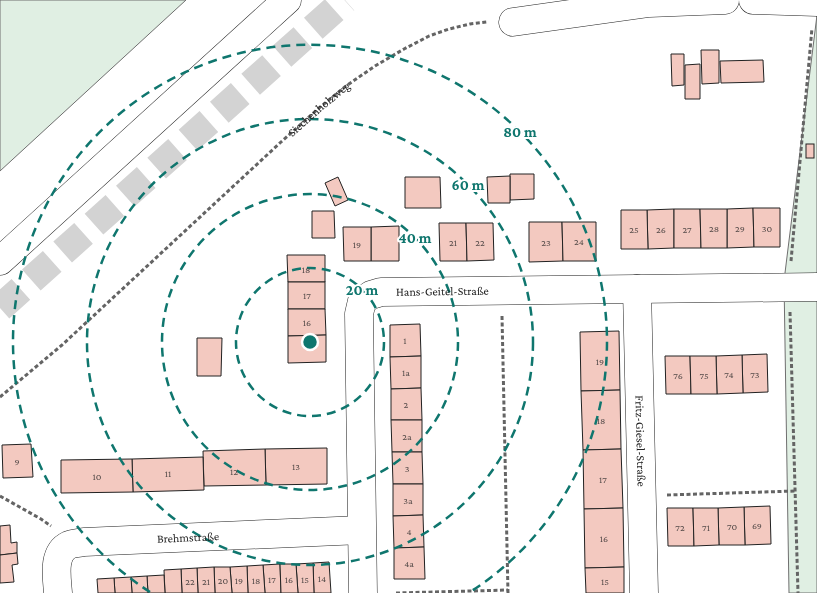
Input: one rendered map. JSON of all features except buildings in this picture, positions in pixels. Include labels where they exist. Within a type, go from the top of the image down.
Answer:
[{"type":"main road","points":[[0,261],[286,0]]},
{"type":"main road","points":[[513,22],[649,3],[725,0]]},
{"type":"main road","points":[[753,0],[817,2]]},
{"type":"main road","name":"Hans-Geitel-Straße","points":[[363,593],[359,314],[362,301],[381,292],[817,287]]},
{"type":"main road","name":"Fritz-Giesel-Straße","points":[[637,289],[644,593]]},
{"type":"main road","name":"Brehmstraße","points":[[70,544],[361,530]]},
{"type":"main road","points":[[58,593],[57,569],[60,554],[70,544]]},
{"type":"path","name":"Siechenholzweg","points":[[0,397],[62,345],[281,142],[346,86],[375,66],[429,36],[470,24],[513,22]]},
{"type":"path","points":[[396,593],[508,592],[501,291]]},
{"type":"path","points":[[642,496],[795,491]]},
{"type":"path","points":[[0,496],[41,519],[70,544]]},
{"type":"green space","points":[[0,0],[186,0],[0,171]]},
{"type":"green space","points":[[817,15],[817,593],[789,593],[784,281]]},
{"type":"tunnel","points":[[0,308],[345,0]]}]
